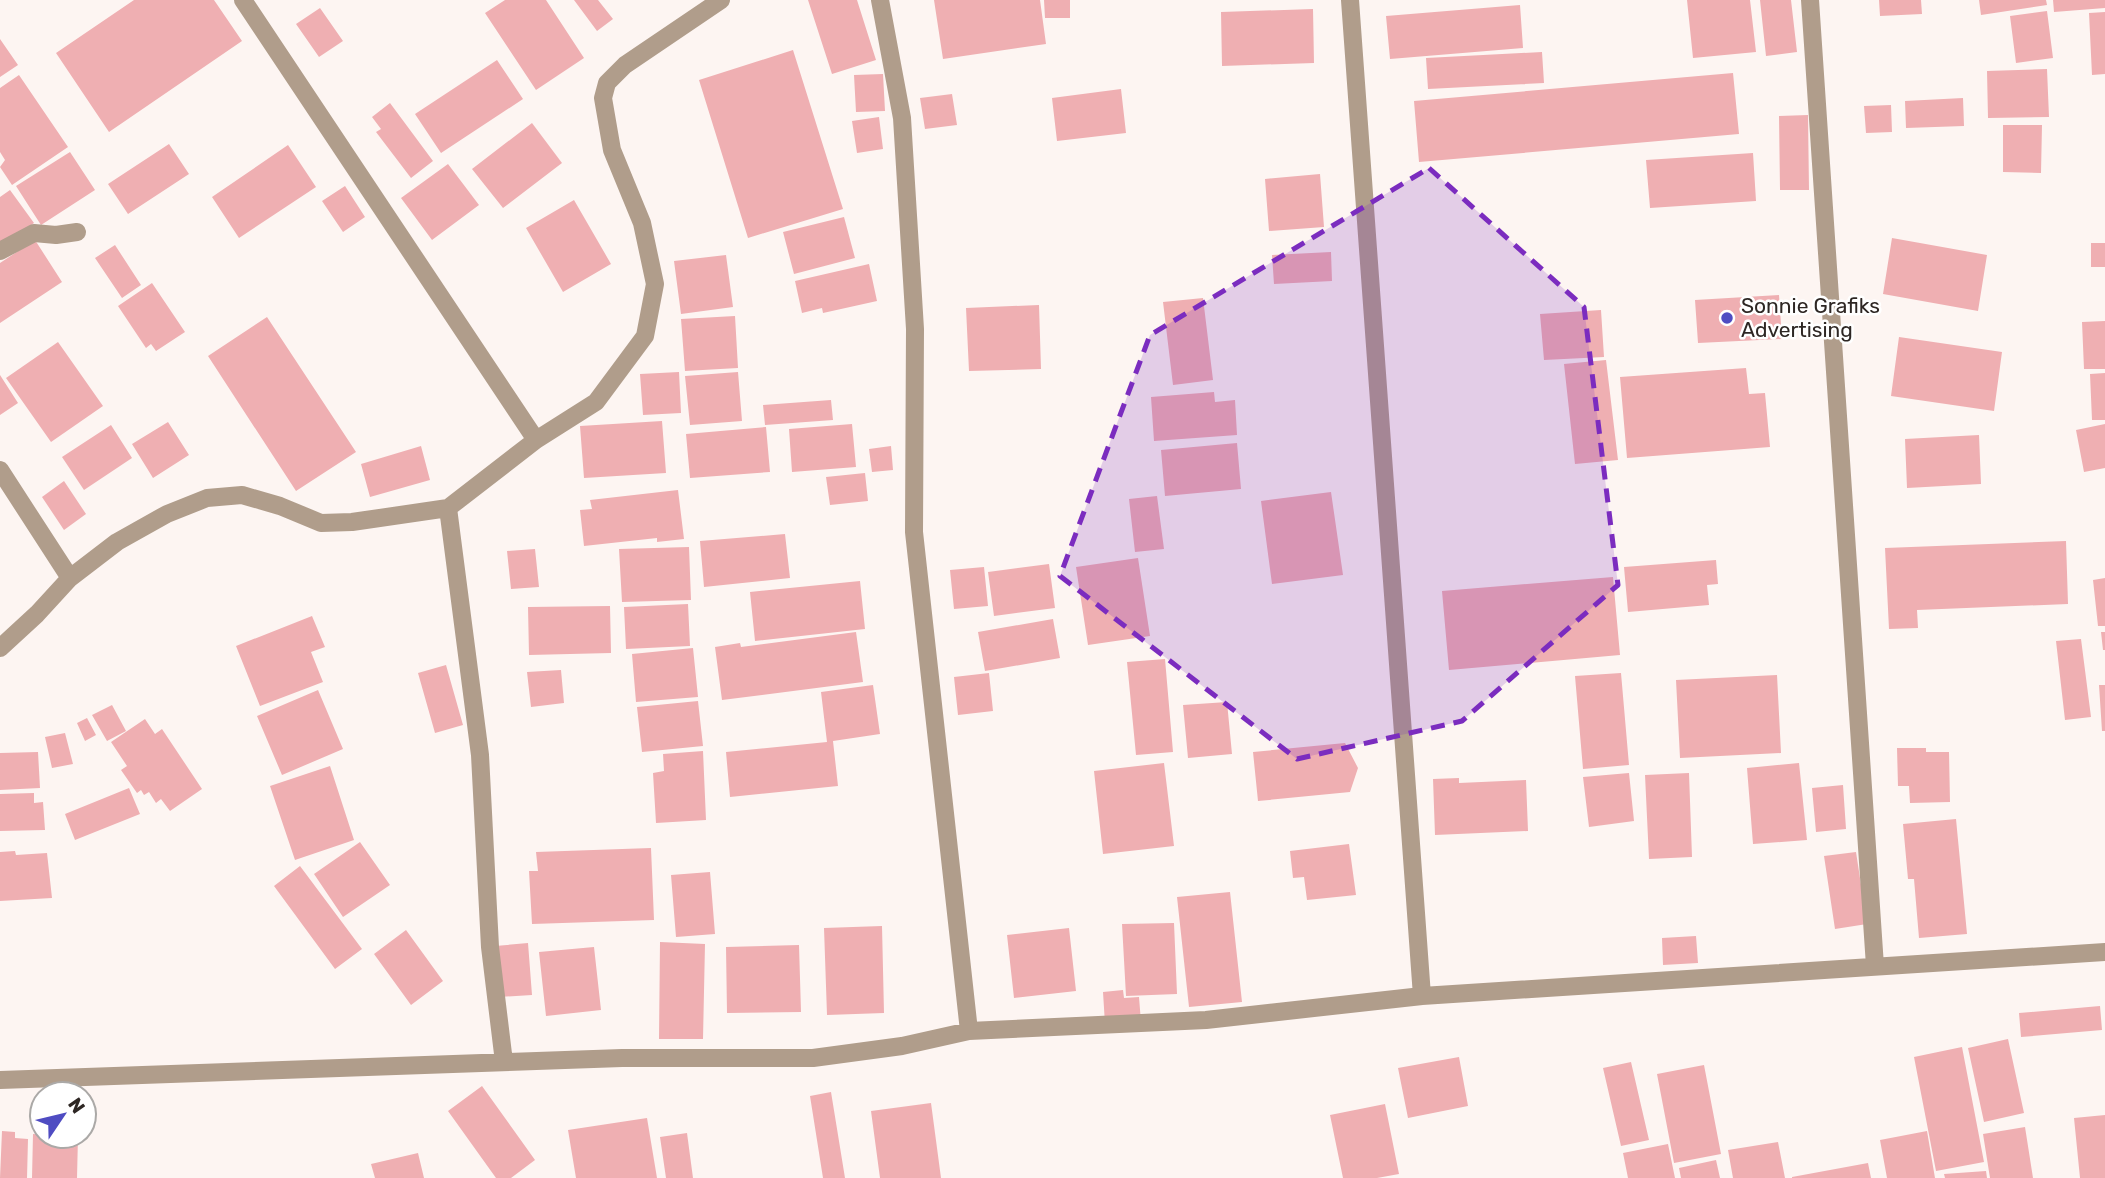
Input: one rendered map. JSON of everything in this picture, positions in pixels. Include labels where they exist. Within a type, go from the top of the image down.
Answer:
[{"type":"street","points":[[243,0],[536,440]]},
{"type":"street","points":[[0,648],[37,614],[70,578],[117,542],[167,514],[207,498],[242,495],[280,506],[321,523],[352,522],[448,508],[536,440],[596,401],[645,336],[655,284],[642,223],[612,150],[603,98],[607,83],[625,65],[721,0]]},
{"type":"street","points":[[880,0],[902,118],[915,329],[914,532],[970,1031]]},
{"type":"street","points":[[1350,0],[1422,996]]},
{"type":"street","points":[[1810,0],[1875,966]]},
{"type":"street","points":[[0,251],[34,233],[55,235],[77,232]]},
{"type":"street","points":[[0,470],[70,578]]},
{"type":"street","points":[[448,508],[480,755],[490,947],[504,1062]]},
{"type":"street","points":[[0,1080],[504,1062],[813,1058],[902,1046],[970,1031],[1206,1020],[1422,996],[2105,952]]},
{"type":"highlighted area","points":[[1429,168],[1584,307],[1618,585],[1462,721],[1297,759],[1060,576],[1150,335]]},
{"type":"building","points":[[134,0],[214,0],[242,41],[109,132],[56,53]]},
{"type":"building","points":[[505,0],[546,0],[584,58],[536,90],[485,13]]},
{"type":"building","points":[[574,0],[598,0],[613,19],[597,31]]},
{"type":"building","points":[[808,0],[857,0],[876,60],[832,74]]},
{"type":"building","points":[[934,0],[1040,0],[1046,44],[943,59]]},
{"type":"building","points":[[1044,0],[1070,0],[1070,18],[1045,18]]},
{"type":"building","points":[[1687,0],[1750,0],[1756,52],[1693,58]]},
{"type":"building","points":[[1760,0],[1791,0],[1797,52],[1766,56]]},
{"type":"building","points":[[1879,0],[1921,0],[1922,14],[1880,16]]},
{"type":"building","points":[[1979,0],[2046,0],[2047,5],[1981,15]]},
{"type":"building","points":[[2053,0],[2105,0],[2105,8],[2054,12]]},
{"type":"building","points":[[1520,5],[1523,48],[1390,59],[1386,16]]},
{"type":"building","points":[[320,8],[343,41],[319,57],[296,24]]},
{"type":"building","points":[[1313,9],[1314,63],[1222,66],[1221,12]]},
{"type":"building","points":[[2047,11],[2053,58],[2016,63],[2010,16]]},
{"type":"building","points":[[2105,12],[2105,74],[2092,75],[2089,13]]},
{"type":"building","points":[[0,39],[18,65],[0,77]]},
{"type":"building","points":[[793,50],[843,209],[748,238],[699,80]]},
{"type":"building","points":[[1542,52],[1544,83],[1428,89],[1426,58]]},
{"type":"building","points":[[497,60],[523,99],[441,153],[415,114]]},
{"type":"building","points":[[2047,69],[2049,117],[1988,118],[1987,71]]},
{"type":"building","points":[[1733,73],[1739,134],[1419,162],[1414,101]]},
{"type":"building","points":[[883,74],[885,111],[856,112],[854,75]]},
{"type":"building","points":[[19,75],[68,147],[12,185],[0,167],[5,160],[0,152],[0,88]]},
{"type":"building","points":[[1121,89],[1126,133],[1057,141],[1052,98]]},
{"type":"building","points":[[952,94],[957,125],[925,129],[920,98]]},
{"type":"building","points":[[1963,98],[1964,126],[1906,128],[1905,101]]},
{"type":"building","points":[[390,103],[433,161],[411,178],[376,132],[381,129],[372,117]]},
{"type":"building","points":[[1891,105],[1892,132],[1866,133],[1864,106]]},
{"type":"building","points":[[1808,115],[1809,190],[1780,190],[1779,116]]},
{"type":"building","points":[[879,117],[883,149],[857,153],[852,121]]},
{"type":"building","points":[[532,123],[562,163],[503,208],[472,169]]},
{"type":"building","points":[[2003,125],[2042,125],[2041,173],[2003,172]]},
{"type":"building","points":[[169,144],[189,174],[128,214],[108,184]]},
{"type":"building","points":[[288,145],[316,187],[239,238],[212,197]]},
{"type":"building","points":[[70,152],[95,190],[41,225],[16,186]]},
{"type":"building","points":[[1753,153],[1756,201],[1650,208],[1646,160]]},
{"type":"building","points":[[448,164],[479,205],[432,240],[401,198]]},
{"type":"building","points":[[1320,174],[1324,227],[1269,231],[1265,179]]},
{"type":"building","points":[[345,186],[365,217],[343,232],[322,201]]},
{"type":"building","points":[[10,190],[34,223],[0,247],[0,197]]},
{"type":"building","points":[[574,200],[611,264],[563,292],[526,228]]},
{"type":"building","points":[[844,217],[855,258],[794,274],[783,232]]},
{"type":"building","points":[[1892,238],[1987,255],[1978,311],[1883,294]]},
{"type":"building","points":[[35,240],[62,282],[0,323],[0,263]]},
{"type":"building","points":[[2091,243],[2105,243],[2105,267],[2091,267]]},
{"type":"building","points":[[115,245],[141,285],[122,298],[95,258]]},
{"type":"building","points":[[1331,252],[1332,281],[1274,284],[1272,255]]},
{"type":"building","points":[[726,255],[733,307],[681,314],[674,261]]},
{"type":"building","points":[[869,264],[877,301],[823,313],[822,308],[802,313],[795,281]]},
{"type":"building","points":[[152,283],[185,332],[156,351],[151,344],[146,348],[118,306]]},
{"type":"building","points":[[1779,295],[1782,339],[1698,343],[1695,300]]},
{"type":"building","points":[[1203,298],[1213,380],[1173,385],[1163,302]]},
{"type":"building","points":[[1039,305],[1041,369],[969,371],[966,308]]},
{"type":"building","points":[[1601,310],[1604,357],[1544,360],[1540,314]]},
{"type":"building","points":[[735,316],[738,368],[685,371],[681,319]]},
{"type":"building","points":[[267,317],[356,452],[296,491],[208,356]]},
{"type":"building","points":[[2105,321],[2105,369],[2084,369],[2082,322]]},
{"type":"building","points":[[1899,337],[2002,352],[1994,411],[1891,396]]},
{"type":"building","points":[[58,342],[103,406],[51,442],[6,378]]},
{"type":"building","points":[[1606,360],[1618,460],[1575,464],[1564,364]]},
{"type":"building","points":[[1746,368],[1749,394],[1765,393],[1770,447],[1627,458],[1620,377]]},
{"type":"building","points":[[679,372],[681,413],[643,415],[640,374]]},
{"type":"building","points":[[738,372],[742,421],[690,425],[685,376]]},
{"type":"building","points":[[2105,373],[2105,420],[2092,420],[2090,374]]},
{"type":"building","points":[[0,375],[18,403],[0,415]]},
{"type":"building","points":[[1214,392],[1215,402],[1235,400],[1237,435],[1154,441],[1151,397]]},
{"type":"building","points":[[831,400],[833,420],[765,425],[763,405]]},
{"type":"building","points":[[662,421],[666,473],[584,478],[580,426]]},
{"type":"building","points":[[168,422],[189,455],[153,478],[132,444]]},
{"type":"building","points":[[852,424],[856,467],[792,472],[789,429]]},
{"type":"building","points":[[2105,424],[2105,468],[2084,472],[2076,430]]},
{"type":"building","points":[[111,425],[132,458],[84,490],[62,457]]},
{"type":"building","points":[[766,427],[770,472],[690,478],[686,434]]},
{"type":"building","points":[[1979,435],[1981,484],[1907,488],[1905,439]]},
{"type":"building","points":[[1237,443],[1241,489],[1165,496],[1161,450]]},
{"type":"building","points":[[421,446],[430,480],[370,497],[361,464]]},
{"type":"building","points":[[891,446],[893,470],[872,472],[869,449]]},
{"type":"building","points":[[865,473],[868,501],[830,505],[826,477]]},
{"type":"building","points":[[64,481],[86,514],[64,530],[42,497]]},
{"type":"building","points":[[678,490],[684,539],[657,542],[657,538],[584,546],[580,510],[592,509],[590,500]]},
{"type":"building","points":[[1331,492],[1343,575],[1272,584],[1261,501]]},
{"type":"building","points":[[1157,496],[1164,549],[1135,552],[1129,499]]},
{"type":"building","points":[[785,534],[790,578],[704,587],[700,541]]},
{"type":"building","points":[[2066,541],[2068,604],[1917,610],[1918,628],[1889,629],[1885,548]]},
{"type":"building","points":[[689,547],[691,600],[622,602],[619,549]]},
{"type":"building","points":[[535,549],[539,587],[511,589],[507,551]]},
{"type":"building","points":[[1138,558],[1150,636],[1088,645],[1076,567]]},
{"type":"building","points":[[1716,560],[1718,584],[1707,585],[1709,605],[1628,612],[1624,567]]},
{"type":"building","points":[[1049,564],[1055,608],[994,616],[988,572]]},
{"type":"building","points":[[984,567],[988,606],[954,609],[950,570]]},
{"type":"building","points":[[1613,577],[1620,655],[1449,670],[1442,591]]},
{"type":"building","points":[[2105,578],[2105,626],[2098,626],[2093,580]]},
{"type":"building","points":[[860,581],[865,629],[755,641],[750,592]]},
{"type":"building","points":[[688,604],[690,646],[626,649],[624,607]]},
{"type":"building","points":[[610,606],[611,653],[529,655],[528,607]]},
{"type":"building","points":[[312,616],[325,647],[311,652],[323,682],[260,706],[236,646]]},
{"type":"building","points":[[1053,619],[1060,658],[985,671],[978,632]]},
{"type":"building","points":[[856,632],[863,682],[722,700],[715,647],[740,643],[741,647]]},
{"type":"building","points":[[2101,632],[2105,632],[2105,650],[2103,650]]},
{"type":"building","points":[[2081,639],[2091,717],[2065,720],[2056,641]]},
{"type":"building","points":[[693,648],[698,697],[636,702],[632,654]]},
{"type":"building","points":[[1165,659],[1173,752],[1136,755],[1127,662]]},
{"type":"building","points":[[446,665],[463,725],[435,733],[418,673]]},
{"type":"building","points":[[561,670],[564,703],[531,707],[527,672]]},
{"type":"building","points":[[989,673],[993,711],[958,715],[954,677]]},
{"type":"building","points":[[1621,673],[1629,765],[1583,769],[1575,676]]},
{"type":"building","points":[[1777,675],[1781,753],[1680,758],[1676,680]]},
{"type":"building","points":[[873,685],[880,734],[833,741],[838,786],[730,797],[726,752],[827,742],[821,692]]},
{"type":"building","points":[[2099,685],[2105,685],[2105,731],[2102,731]]},
{"type":"building","points":[[318,690],[343,749],[282,775],[257,716]]},
{"type":"building","points":[[698,701],[703,746],[642,752],[637,707]]},
{"type":"building","points":[[1227,702],[1232,754],[1188,758],[1183,705]]},
{"type":"building","points":[[112,705],[126,731],[107,741],[92,715]]},
{"type":"building","points":[[87,718],[96,735],[85,741],[77,723]]},
{"type":"building","points":[[145,719],[155,734],[162,729],[202,789],[170,811],[161,799],[156,803],[149,792],[144,795],[141,790],[137,793],[121,770],[127,766],[111,742]]},
{"type":"building","points":[[65,733],[73,764],[52,768],[45,737]]},
{"type":"building","points":[[1345,743],[1358,768],[1350,792],[1258,801],[1253,752]]},
{"type":"building","points":[[1897,748],[1926,748],[1926,752],[1949,752],[1950,802],[1910,803],[1909,786],[1898,786]]},
{"type":"building","points":[[703,751],[706,820],[656,823],[653,773],[664,771],[663,754]]},
{"type":"building","points":[[38,752],[40,788],[0,790],[0,753]]},
{"type":"building","points":[[1164,763],[1174,846],[1103,854],[1094,771]]},
{"type":"building","points":[[1799,763],[1807,840],[1753,844],[1747,768]]},
{"type":"building","points":[[330,766],[354,840],[295,860],[270,786]]},
{"type":"building","points":[[1629,773],[1634,821],[1589,827],[1583,777]]},
{"type":"building","points":[[1689,773],[1692,857],[1649,859],[1645,775]]},
{"type":"building","points":[[1459,778],[1459,783],[1526,780],[1528,831],[1435,835],[1433,779]]},
{"type":"building","points":[[1843,785],[1846,829],[1816,832],[1812,788]]},
{"type":"building","points":[[129,788],[140,814],[75,840],[65,814]]},
{"type":"building","points":[[34,793],[34,803],[43,802],[45,830],[0,831],[0,794]]},
{"type":"building","points":[[1956,819],[1967,934],[1919,938],[1914,879],[1908,879],[1903,824]]},
{"type":"building","points":[[360,842],[390,885],[343,917],[314,874]]},
{"type":"building","points":[[1349,844],[1356,895],[1307,900],[1304,877],[1293,878],[1290,851]]},
{"type":"building","points":[[651,848],[654,920],[532,924],[529,871],[538,871],[536,852]]},
{"type":"building","points":[[15,851],[16,855],[47,853],[52,898],[0,901],[0,852]]},
{"type":"building","points":[[1856,852],[1867,924],[1835,929],[1824,856]]},
{"type":"building","points":[[300,866],[362,949],[335,969],[274,886]]},
{"type":"building","points":[[710,872],[715,934],[676,937],[671,875]]},
{"type":"building","points":[[1230,892],[1242,1002],[1189,1007],[1177,897]]},
{"type":"building","points":[[1174,923],[1177,994],[1126,996],[1122,924]]},
{"type":"building","points":[[882,926],[884,1013],[827,1015],[824,928]]},
{"type":"building","points":[[1069,928],[1076,991],[1014,998],[1007,935]]},
{"type":"building","points":[[406,930],[443,981],[411,1005],[374,954]]},
{"type":"building","points":[[1696,936],[1698,963],[1663,965],[1662,938]]},
{"type":"building","points":[[660,942],[705,944],[703,1039],[659,1039]]},
{"type":"building","points":[[528,943],[532,995],[499,997],[495,946]]},
{"type":"building","points":[[799,945],[801,1012],[727,1013],[726,947]]},
{"type":"building","points":[[594,947],[601,1010],[546,1016],[539,952]]},
{"type":"building","points":[[1123,990],[1124,998],[1139,997],[1141,1022],[1105,1024],[1103,992]]},
{"type":"building","points":[[2100,1006],[2102,1030],[2021,1037],[2019,1013]]},
{"type":"building","points":[[2008,1039],[2024,1113],[1984,1122],[1968,1048]]},
{"type":"building","points":[[1962,1047],[1984,1162],[1936,1171],[1914,1057]]},
{"type":"building","points":[[1459,1057],[1468,1106],[1408,1118],[1398,1068]]},
{"type":"building","points":[[1631,1062],[1649,1140],[1621,1146],[1603,1068]]},
{"type":"building","points":[[1704,1065],[1721,1154],[1674,1163],[1657,1074]]},
{"type":"building","points":[[482,1086],[535,1160],[511,1178],[496,1178],[448,1111]]},
{"type":"building","points":[[831,1092],[845,1178],[823,1178],[810,1096]]},
{"type":"building","points":[[931,1103],[941,1178],[880,1178],[871,1111]]},
{"type":"building","points":[[1385,1104],[1399,1174],[1377,1178],[1343,1178],[1330,1115]]},
{"type":"building","points":[[2105,1115],[2105,1178],[2080,1178],[2074,1118]]},
{"type":"building","points":[[647,1118],[657,1178],[576,1178],[568,1130]]},
{"type":"building","points":[[2025,1127],[2033,1178],[1990,1178],[1983,1134]]},
{"type":"building","points":[[2,1131],[15,1132],[15,1138],[28,1139],[27,1178],[0,1178]]},
{"type":"building","points":[[1927,1131],[1935,1178],[1887,1178],[1880,1140]]},
{"type":"building","points":[[687,1133],[693,1178],[666,1178],[660,1137]]},
{"type":"building","points":[[1778,1142],[1785,1178],[1733,1178],[1728,1150]]},
{"type":"building","points":[[1668,1144],[1675,1178],[1628,1178],[1623,1153]]},
{"type":"building","points":[[33,1150],[78,1150],[77,1178],[32,1178]]},
{"type":"building","points":[[418,1153],[424,1178],[375,1178],[371,1164]]},
{"type":"building","points":[[1716,1160],[1720,1178],[1681,1178],[1679,1168]]},
{"type":"building","points":[[1868,1163],[1871,1178],[1792,1178],[1792,1177]]},
{"type":"building","points":[[1986,1171],[1987,1178],[1945,1178],[1944,1174]]},
{"type":"place","name":"Sonnie Grafiks Advertising","points":[[1727,318]]}]
